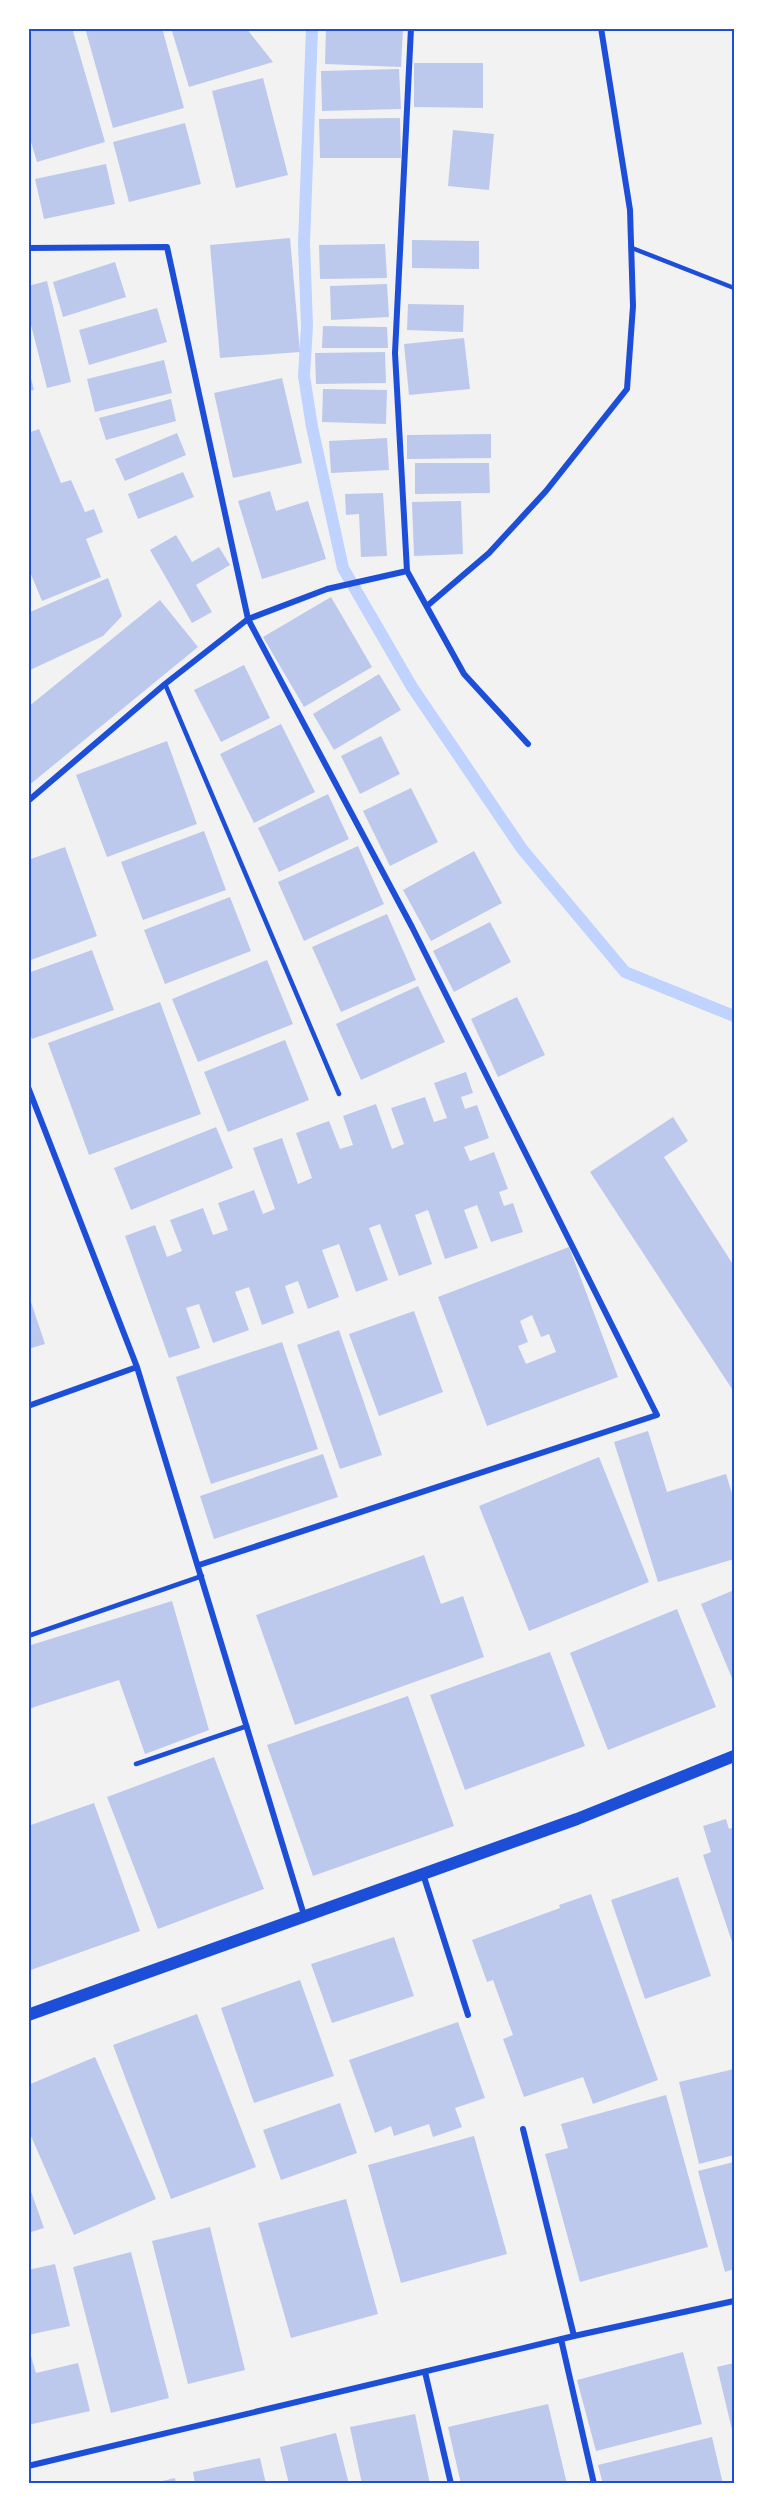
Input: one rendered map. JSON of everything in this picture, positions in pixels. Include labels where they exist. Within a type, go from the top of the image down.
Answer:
[{"type":"main road","points":[[28,2015],[577,1819],[735,1756]]},
{"type":"street","points":[[411,28],[395,353],[407,571],[464,674],[528,744]]},
{"type":"street","points":[[427,606],[496,545],[546,491],[627,389],[633,306],[630,210],[601,28]]},
{"type":"street","points":[[28,249],[167,247],[248,619],[412,927],[657,1414],[199,1565]]},
{"type":"street","points":[[28,801],[165,684],[248,619],[327,589],[407,571]]},
{"type":"street","points":[[28,1086],[137,1367],[304,1915]]},
{"type":"street","points":[[28,1406],[137,1367]]},
{"type":"street","points":[[423,1873],[468,2015]]},
{"type":"street","points":[[523,2129],[574,2336]]},
{"type":"street","points":[[28,2466],[561,2339],[735,2301]]},
{"type":"street","points":[[561,2339],[594,2484]]},
{"type":"street","points":[[425,2372],[451,2484]]},
{"type":"lane","points":[[632,248],[735,288]]},
{"type":"lane","points":[[165,684],[339,1094]]},
{"type":"lane","points":[[28,1636],[202,1576]]},
{"type":"lane","points":[[136,1764],[247,1726]]},
{"type":"building","points":[[28,28],[72,28],[105,142],[37,162],[28,132]]},
{"type":"building","points":[[85,28],[162,28],[184,108],[113,128]]},
{"type":"building","points":[[171,28],[246,28],[273,62],[189,87]]},
{"type":"building","points":[[326,28],[403,28],[401,67],[325,64]]},
{"type":"building","points":[[414,63],[483,63],[483,108],[414,107]]},
{"type":"building","points":[[399,69],[401,109],[322,111],[321,71]]},
{"type":"building","points":[[263,78],[288,175],[236,188],[212,91]]},
{"type":"building","points":[[400,118],[401,158],[320,158],[319,119]]},
{"type":"building","points":[[185,123],[201,184],[129,202],[113,142]]},
{"type":"building","points":[[453,130],[494,134],[489,190],[448,186]]},
{"type":"building","points":[[106,164],[115,204],[44,219],[35,179]]},
{"type":"building","points":[[290,238],[300,352],[220,358],[210,245]]},
{"type":"building","points":[[412,240],[479,241],[479,269],[412,268]]},
{"type":"building","points":[[385,244],[387,278],[320,279],[319,245]]},
{"type":"building","points":[[115,262],[126,297],[63,317],[53,282]]},
{"type":"building","points":[[47,281],[71,382],[47,388],[28,313],[28,286]]},
{"type":"building","points":[[387,284],[389,317],[331,320],[330,286]]},
{"type":"building","points":[[408,304],[464,305],[463,332],[407,330]]},
{"type":"building","points":[[157,308],[167,342],[89,365],[79,330]]},
{"type":"building","points":[[323,326],[387,327],[388,348],[322,348]]},
{"type":"building","points":[[464,338],[470,389],[409,395],[404,344]]},
{"type":"building","points":[[385,352],[386,383],[316,384],[315,353]]},
{"type":"building","points":[[164,360],[172,393],[95,412],[87,379]]},
{"type":"building","points":[[28,367],[34,390],[28,391]]},
{"type":"building","points":[[282,378],[302,463],[233,478],[214,393]]},
{"type":"building","points":[[323,389],[387,390],[386,424],[322,422]]},
{"type":"building","points":[[171,399],[176,421],[106,440],[99,418]]},
{"type":"building","points":[[39,429],[61,483],[71,480],[85,512],[94,509],[103,532],[86,539],[101,577],[42,601],[28,567],[28,433]]},
{"type":"building","points":[[177,433],[186,455],[125,481],[115,459]]},
{"type":"building","points":[[491,434],[491,458],[407,459],[407,435]]},
{"type":"building","points":[[387,438],[389,470],[331,473],[329,441]]},
{"type":"building","points":[[415,463],[489,463],[490,493],[415,494]]},
{"type":"building","points":[[183,472],[194,497],[138,519],[128,494]]},
{"type":"building","points":[[270,491],[276,511],[308,501],[326,559],[262,579],[238,501]]},
{"type":"building","points":[[383,493],[387,556],[361,557],[359,514],[346,515],[345,494]]},
{"type":"building","points":[[461,501],[463,554],[414,556],[412,502]]},
{"type":"building","points":[[176,535],[192,562],[219,547],[230,565],[196,585],[212,612],[192,623],[150,550]]},
{"type":"building","points":[[108,578],[122,616],[103,636],[28,671],[28,613]]},
{"type":"building","points":[[331,597],[372,667],[304,707],[263,637]]},
{"type":"building","points":[[160,600],[198,647],[28,786],[28,707]]},
{"type":"building","points":[[244,665],[270,718],[221,742],[194,690]]},
{"type":"building","points":[[379,674],[401,710],[334,750],[313,714]]},
{"type":"building","points":[[281,724],[315,792],[254,823],[220,754]]},
{"type":"building","points":[[381,736],[400,774],[360,794],[341,756]]},
{"type":"building","points":[[167,741],[197,824],[107,857],[76,775]]},
{"type":"building","points":[[411,788],[438,842],[390,866],[363,811]]},
{"type":"building","points":[[328,794],[349,839],[279,872],[258,828]]},
{"type":"building","points":[[204,831],[226,890],[143,920],[121,862]]},
{"type":"building","points":[[358,846],[384,904],[304,941],[278,882]]},
{"type":"building","points":[[65,847],[97,936],[28,961],[28,860]]},
{"type":"building","points":[[474,851],[502,903],[431,941],[403,890]]},
{"type":"building","points":[[230,897],[251,951],[165,984],[144,930]]},
{"type":"building","points":[[387,914],[416,980],[341,1012],[312,947]]},
{"type":"building","points":[[490,922],[511,962],[454,992],[433,951]]},
{"type":"building","points":[[92,950],[114,1010],[32,1039],[28,1030],[28,973]]},
{"type":"building","points":[[267,960],[293,1024],[198,1062],[172,999]]},
{"type":"building","points":[[418,986],[445,1042],[361,1080],[336,1024]]},
{"type":"building","points":[[517,997],[545,1055],[498,1077],[471,1019]]},
{"type":"building","points":[[160,1002],[201,1114],[89,1155],[48,1043]]},
{"type":"building","points":[[285,1040],[309,1100],[228,1132],[204,1072]]},
{"type":"building","points":[[466,1072],[473,1093],[461,1097],[465,1109],[477,1105],[489,1138],[464,1147],[470,1161],[494,1152],[508,1189],[499,1192],[504,1206],[513,1203],[523,1232],[491,1242],[477,1205],[464,1210],[478,1248],[445,1259],[428,1210],[415,1215],[432,1264],[399,1276],[380,1224],[369,1228],[388,1280],[356,1292],[339,1244],[322,1250],[339,1297],[308,1309],[298,1281],[285,1286],[294,1313],[262,1325],[249,1287],[235,1292],[249,1330],[213,1343],[199,1304],[186,1308],[200,1348],[169,1358],[125,1236],[155,1225],[167,1257],[182,1251],[170,1220],[203,1208],[213,1235],[228,1230],[218,1203],[254,1190],[263,1214],[275,1209],[253,1148],[282,1138],[298,1184],[312,1178],[296,1133],[329,1121],[340,1149],[353,1145],[343,1116],[376,1104],[392,1149],[404,1144],[391,1108],[425,1097],[434,1122],[447,1118],[434,1083]]},
{"type":"building","points":[[673,1117],[688,1141],[664,1157],[734,1266],[734,1392],[590,1172]]},
{"type":"building","points":[[216,1127],[233,1168],[131,1210],[114,1168]]},
{"type":"building","points":[[569,1247],[618,1377],[487,1426],[438,1297]],"holes":[[[532,1315],[541,1337],[549,1334],[556,1352],[526,1364],[518,1346],[528,1342],[520,1321]]]},
{"type":"building","points":[[28,1293],[45,1344],[28,1349]]},
{"type":"building","points":[[414,1311],[443,1392],[379,1416],[349,1334]]},
{"type":"building","points":[[339,1330],[382,1455],[340,1469],[297,1345]]},
{"type":"building","points":[[282,1342],[318,1449],[211,1484],[176,1377]]},
{"type":"building","points":[[648,1431],[667,1492],[726,1474],[734,1500],[734,1559],[658,1582],[614,1442]]},
{"type":"building","points":[[323,1454],[338,1497],[214,1539],[200,1496]]},
{"type":"building","points":[[599,1457],[649,1582],[529,1631],[479,1506]]},
{"type":"building","points":[[424,1555],[441,1604],[463,1596],[484,1657],[295,1725],[256,1615]]},
{"type":"building","points":[[734,1590],[734,1683],[701,1604]]},
{"type":"building","points":[[172,1601],[209,1730],[145,1754],[119,1680],[28,1709],[28,1646]]},
{"type":"building","points":[[677,1609],[716,1707],[608,1750],[570,1653]]},
{"type":"building","points":[[550,1652],[585,1746],[465,1790],[430,1695]]},
{"type":"building","points":[[408,1696],[454,1826],[313,1876],[267,1745]]},
{"type":"building","points":[[214,1757],[264,1889],[158,1929],[107,1797]]},
{"type":"building","points":[[94,1803],[140,1931],[28,1971],[28,1826]]},
{"type":"building","points":[[726,1819],[729,1829],[734,1827],[734,1948],[703,1855],[711,1852],[703,1826]]},
{"type":"building","points":[[678,1877],[711,1976],[645,1999],[611,1900]]},
{"type":"building","points":[[591,1894],[658,2080],[593,2104],[583,2077],[524,2097],[503,2039],[513,2035],[493,1980],[487,1982],[472,1940],[560,1908],[559,1905]]},
{"type":"building","points":[[394,1937],[414,1996],[332,2023],[311,1964]]},
{"type":"building","points":[[300,1980],[334,2076],[254,2103],[221,2008]]},
{"type":"building","points":[[197,2014],[256,2167],[171,2199],[113,2045]]},
{"type":"building","points":[[458,2022],[485,2098],[455,2108],[462,2127],[433,2137],[429,2124],[394,2136],[391,2126],[375,2133],[349,2060]]},
{"type":"building","points":[[95,2057],[156,2199],[74,2235],[28,2129],[28,2085]]},
{"type":"building","points":[[734,2069],[734,2155],[699,2164],[679,2082]]},
{"type":"building","points":[[666,2095],[708,2247],[580,2282],[545,2154],[568,2148],[561,2124]]},
{"type":"building","points":[[340,2103],[357,2153],[281,2180],[263,2130]]},
{"type":"building","points":[[474,2136],[507,2254],[401,2283],[368,2165]]},
{"type":"building","points":[[734,2162],[734,2269],[725,2272],[698,2171]]},
{"type":"building","points":[[28,2183],[44,2228],[28,2233]]},
{"type":"building","points":[[346,2199],[378,2314],[291,2338],[258,2223]]},
{"type":"building","points":[[210,2227],[245,2370],[188,2384],[152,2241]]},
{"type":"building","points":[[131,2252],[169,2398],[111,2413],[73,2267]]},
{"type":"building","points":[[55,2264],[70,2326],[28,2335],[28,2270]]},
{"type":"building","points":[[28,2346],[36,2373],[78,2363],[90,2411],[28,2425]]},
{"type":"building","points":[[683,2352],[702,2424],[596,2451],[577,2380]]},
{"type":"building","points":[[734,2363],[734,2438],[717,2367]]},
{"type":"building","points":[[548,2404],[567,2484],[461,2484],[448,2427]]},
{"type":"building","points":[[415,2414],[430,2484],[362,2484],[350,2427]]},
{"type":"building","points":[[336,2433],[349,2484],[289,2484],[280,2447]]},
{"type":"building","points":[[712,2437],[723,2484],[603,2484],[598,2465]]},
{"type":"building","points":[[260,2458],[266,2484],[195,2484],[193,2472]]},
{"type":"building","points":[[175,2478],[176,2484],[154,2484],[154,2483]]},
{"type":"waterway","points":[[312,28],[304,243],[307,326],[304,376],[312,427],[343,568],[412,687],[522,849],[625,972],[734,1016]]}]
